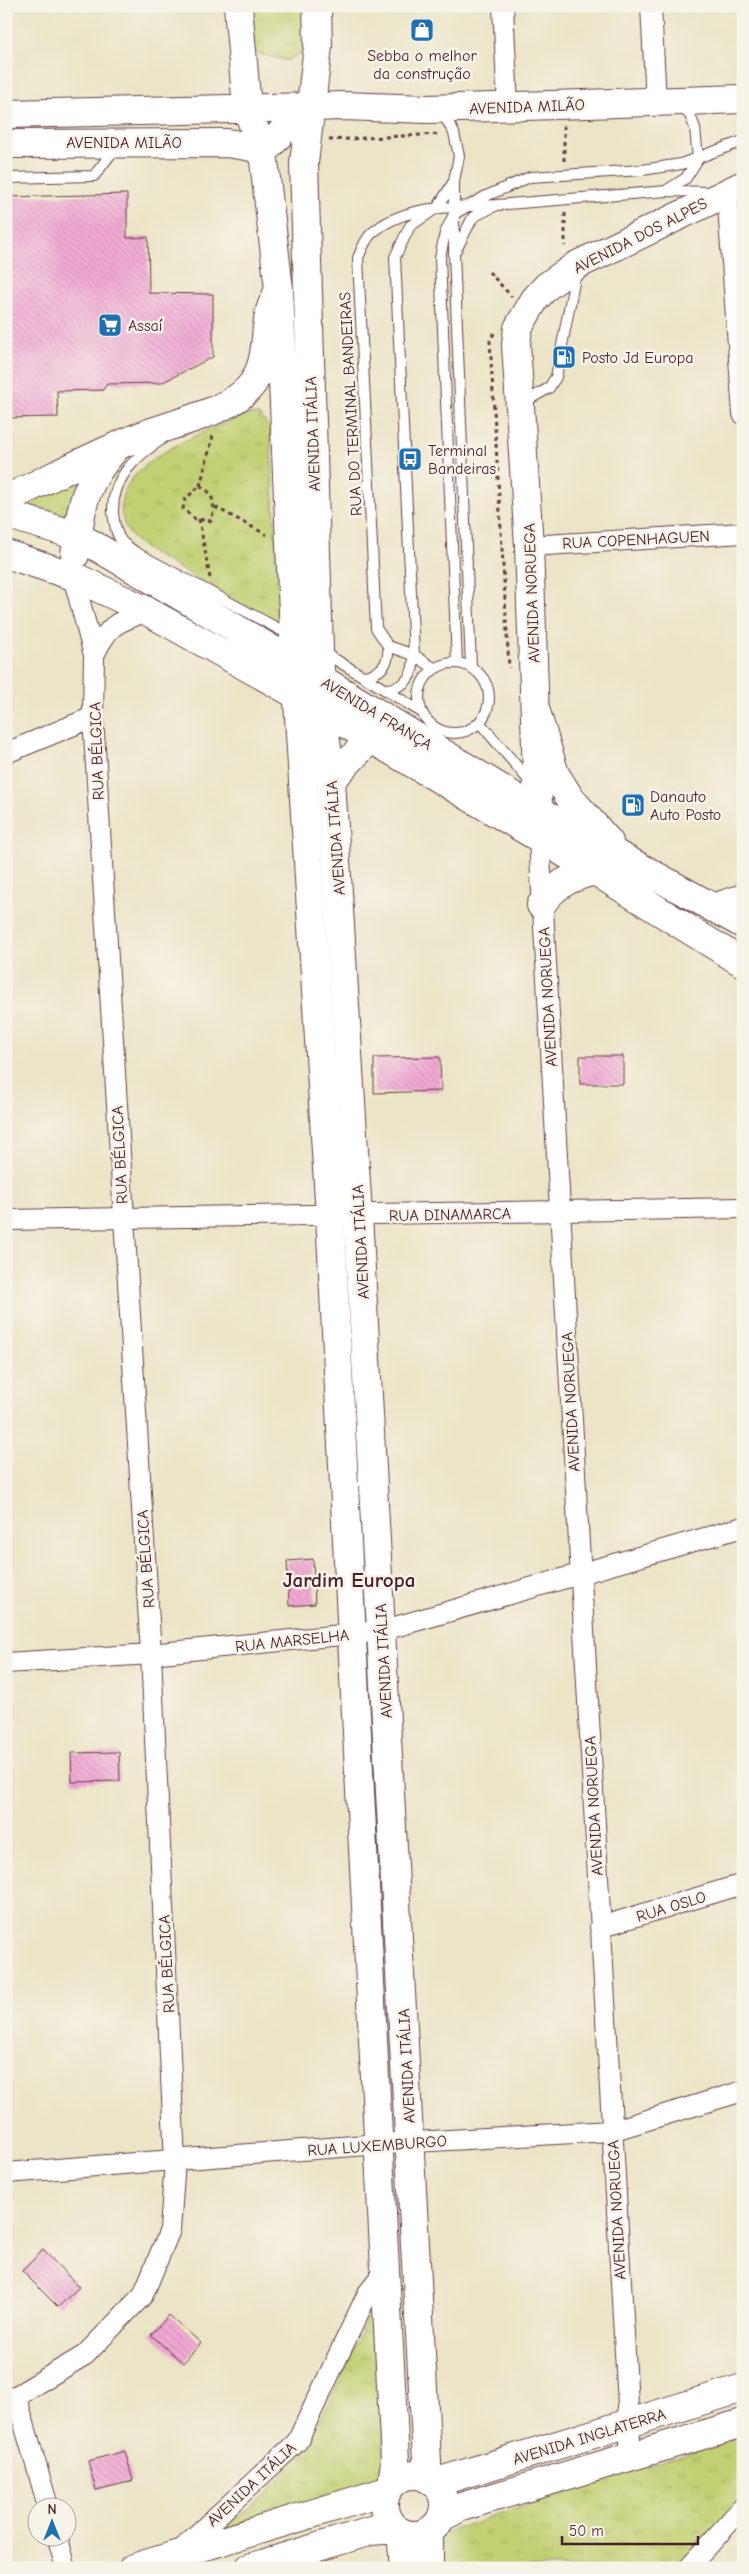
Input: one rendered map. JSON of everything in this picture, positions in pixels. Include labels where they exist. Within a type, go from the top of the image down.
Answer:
[{"type":"main road","name":"AVENIDA ITÁLIA","points":[[238,6],[247,108],[263,153],[279,289],[304,647]]},
{"type":"main road","name":"AVENIDA ITÁLIA","points":[[317,6],[318,46],[312,108],[306,138],[305,172],[304,647],[297,695],[330,1216],[379,2144],[395,2462],[390,2488]]},
{"type":"main road","name":"AVENIDA MILÃO","points":[[6,114],[343,106],[427,109],[743,99]]},
{"type":"main road","points":[[263,153],[289,124],[312,108]]},
{"type":"main road","name":"AVENIDA MILÃO","points":[[6,144],[227,143],[252,147],[263,153]]},
{"type":"main road","name":"AVENIDA DOS ALPES","points":[[516,345],[518,328],[535,299],[547,286],[577,265],[735,189]]},
{"type":"main road","points":[[6,499],[140,436],[212,410],[235,399],[251,386],[260,372],[268,338],[270,313],[279,289]]},
{"type":"main road","name":"AVENIDA NORUEGA","points":[[516,345],[529,546],[539,838]]},
{"type":"main road","points":[[6,554],[73,576],[86,490],[98,468],[116,447]]},
{"type":"main road","name":"AVENIDA FRANÇA","points":[[6,514],[78,536],[304,647],[321,679],[538,800],[623,858],[743,924]]},
{"type":"main road","name":"AVENIDA FRANÇA","points":[[73,576],[147,612],[297,695],[595,871],[743,964]]},
{"type":"main road","name":"AVENIDA ITÁLIA","points":[[321,679],[322,710],[331,780],[358,1215],[431,2481]]},
{"type":"main road","points":[[535,708],[555,774],[570,798],[623,858]]},
{"type":"main road","points":[[331,780],[370,739]]},
{"type":"main road","points":[[541,906],[549,893],[561,883],[578,875],[595,871]]},
{"type":"main road","points":[[713,908],[743,898]]},
{"type":"main road","name":"AVENIDA INGLATERRA","points":[[431,2481],[629,2424],[743,2388]]},
{"type":"main road","name":"AVENIDA INGLATERRA","points":[[436,2524],[461,2507],[631,2458],[743,2423]]},
{"type":"main road","points":[[133,2568],[390,2488],[409,2476],[431,2481],[442,2493],[444,2505],[436,2524],[429,2568]]},
{"type":"main road","points":[[390,2488],[384,2499],[385,2515],[398,2531],[404,2568]]},
{"type":"main road","points":[[249,2568],[371,2531],[398,2531],[420,2535],[436,2524]]},
{"type":"street","points":[[503,6],[508,106]]},
{"type":"street","points":[[651,6],[665,102]]},
{"type":"street","points":[[735,189],[743,414]]},
{"type":"street","name":"RUA COPENHAGUEN","points":[[529,546],[743,533]]},
{"type":"street","name":"RUA BÉLGICA","points":[[11,2397],[85,2355],[143,2295],[170,2230],[175,2162],[151,1654],[93,718],[94,655],[73,576]]},
{"type":"street","name":"RUA BÉLGICA","points":[[94,655],[105,632],[122,620],[147,612]]},
{"type":"street","points":[[6,753],[93,718]]},
{"type":"street","name":"AVENIDA NORUEGA","points":[[539,838],[541,906],[631,2458]]},
{"type":"street","name":"RUA DINAMARCA","points":[[6,1220],[743,1208]]},
{"type":"street","name":"RUA MARSELHA","points":[[6,1663],[151,1654],[382,1631],[580,1576],[743,1527]]},
{"type":"street","name":"RUA OSLO","points":[[600,1927],[743,1884]]},
{"type":"street","name":"RUA LUXEMBURGO","points":[[6,2174],[175,2162],[379,2144],[611,2131],[743,2091]]},
{"type":"street","name":"AVENIDA ITÁLIA","points":[[175,2555],[297,2442],[368,2293],[385,2272]]},
{"type":"street","points":[[11,2397],[45,2496]]},
{"type":"street","points":[[688,2568],[743,2507]]},
{"type":"street","points":[[60,2546],[66,2568]]},
{"type":"lane","points":[[665,102],[690,115],[697,142],[698,159],[743,141]]},
{"type":"lane","name":"RUA DO TERMINAL BANDEIRAS","points":[[427,109],[444,116],[454,133],[459,156],[454,181],[454,253],[471,667]]},
{"type":"lane","points":[[6,178],[94,176],[121,142]]},
{"type":"lane","name":"RUA DO TERMINAL BANDEIRAS","points":[[666,191],[686,178],[698,159]]},
{"type":"lane","name":"RUA DO TERMINAL BANDEIRAS","points":[[388,646],[376,628],[358,258],[369,236],[386,222],[438,207],[454,210],[468,206],[530,177],[642,170],[681,164],[698,159]]},
{"type":"lane","name":"RUA DO TERMINAL BANDEIRAS","points":[[387,689],[398,688],[405,683],[414,667],[395,257],[410,226],[438,207],[454,181]]},
{"type":"lane","name":"RUA DO TERMINAL BANDEIRAS","points":[[468,206],[666,191],[735,189]]},
{"type":"lane","name":"RUA DO TERMINAL BANDEIRAS","points":[[454,253],[472,217],[497,205]]},
{"type":"lane","name":"RUA DO TERMINAL BANDEIRAS","points":[[454,210],[444,233],[440,258],[457,663]]},
{"type":"lane","points":[[520,404],[549,388],[556,378],[577,265]]},
{"type":"lane","points":[[212,410],[158,442],[138,456],[126,470],[116,486],[113,503],[114,520],[120,540],[135,552],[213,593],[304,647],[387,689],[420,711],[431,725],[447,734],[465,732],[480,723],[489,702],[484,680],[471,667],[457,663],[445,664],[434,668],[419,687],[420,711]]},
{"type":"lane","points":[[363,676],[374,674],[384,667],[389,654],[388,646],[414,655],[434,668]]},
{"type":"lane","points":[[480,723],[538,800]]},
{"type":"path","points":[[489,272],[514,300]]},
{"type":"path","points":[[200,486],[209,491],[215,507],[211,521],[199,519],[186,513],[182,506],[188,495],[200,486],[212,410]]},
{"type":"path","points":[[215,507],[274,539]]},
{"type":"path","points":[[199,519],[213,593]]},
{"type":"green space","points":[[251,6],[307,6],[310,47],[287,61],[253,52]]},
{"type":"green space","points":[[249,414],[259,415],[270,427],[280,623],[276,624],[146,549],[129,534],[121,512],[125,490],[136,474],[152,460],[192,437]]},
{"type":"green space","points":[[92,466],[79,482],[65,514],[45,509],[8,505]]},
{"type":"green space","points":[[379,2303],[386,2467],[380,2480],[211,2537],[259,2500],[300,2452],[328,2405],[372,2305]]},
{"type":"green space","points":[[743,2435],[743,2505],[676,2568],[441,2568],[439,2534]]},
{"type":"building","name":"Assaí","points":[[127,194],[127,238],[148,237],[149,293],[213,294],[213,357],[161,383],[107,384],[103,390],[57,391],[58,417],[6,418],[6,197]]},
{"type":"building","points":[[580,1056],[623,1056],[623,1084],[580,1084]]},
{"type":"building","points":[[440,1057],[441,1091],[374,1093],[374,1058]]},
{"type":"building","points":[[313,1559],[315,1604],[289,1606],[287,1561]]},
{"type":"building","points":[[119,1752],[120,1781],[72,1782],[71,1753]]},
{"type":"building","points":[[43,2250],[79,2287],[58,2307],[22,2271]]},
{"type":"building","points":[[169,2315],[201,2343],[183,2363],[151,2335]]},
{"type":"building","points":[[125,2451],[133,2481],[96,2490],[88,2461]]},
{"type":"place","name":"Sebba o melhor da construção","points":[[422,30]]},
{"type":"place","name":"Assaí","points":[[110,325]]},
{"type":"place","name":"Posto Jd Europa","points":[[564,357]]},
{"type":"place","name":"Terminal Bandeiras","points":[[410,459]]},
{"type":"place","name":"Danauto Auto Posto","points":[[633,805]]},
{"type":"district","name":"Jardim Europa","points":[[349,1580]]}]
